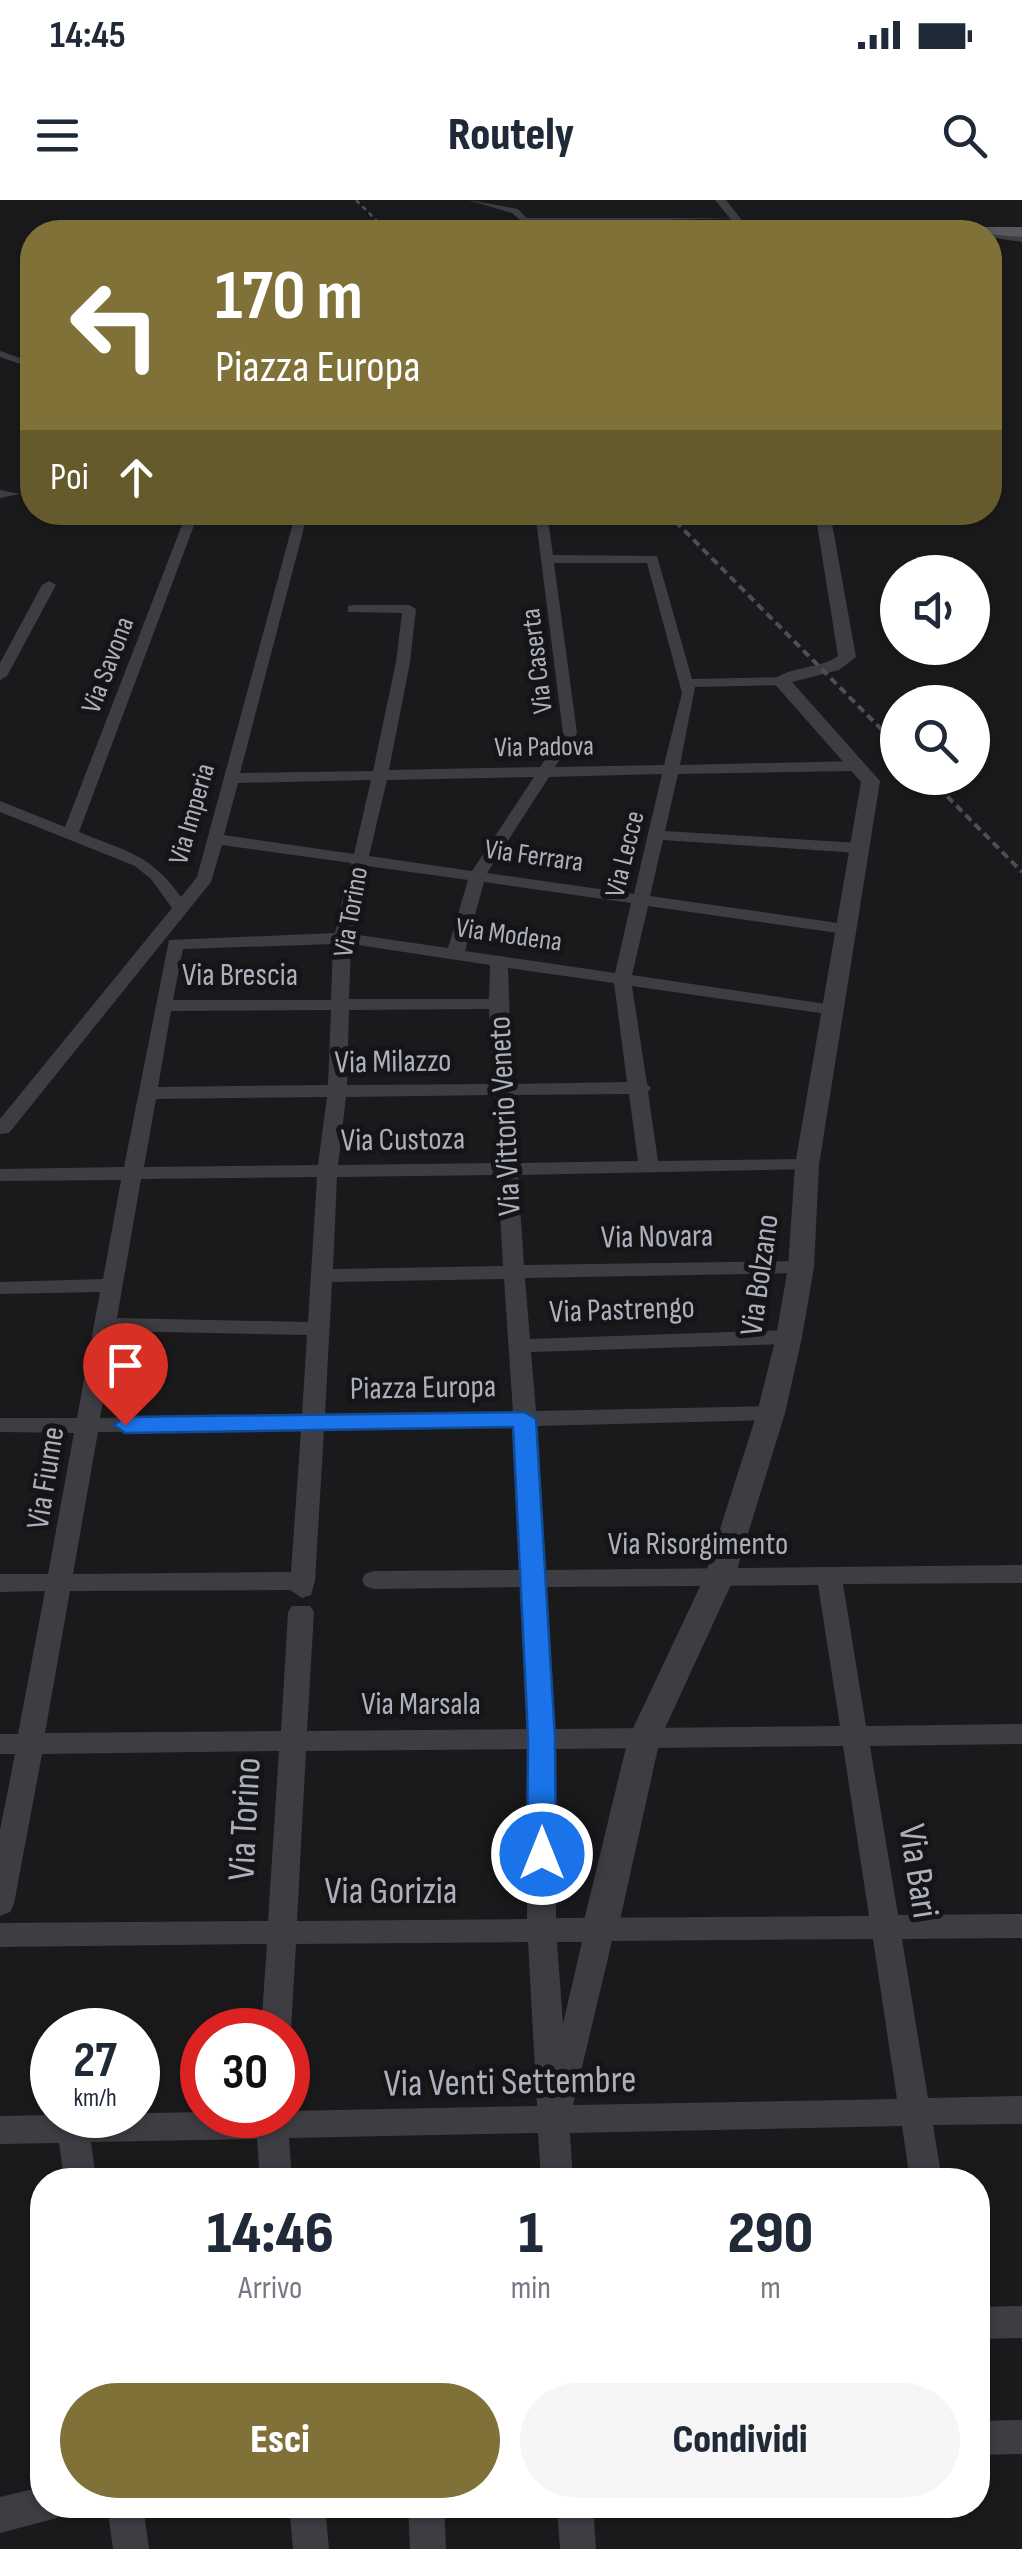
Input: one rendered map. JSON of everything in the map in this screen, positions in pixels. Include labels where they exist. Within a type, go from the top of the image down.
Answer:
[{"type":"street","points":[[472,200],[514,211],[523,220]]},
{"type":"street","points":[[720,200],[734,218]]},
{"type":"street","points":[[630,220],[734,218]]},
{"type":"street","name":"Via Savona","points":[[70,834],[188,525]]},
{"type":"street","name":"Via Imperia","points":[[1,1131],[205,878],[299,525]]},
{"type":"street","name":"Via Caserta","points":[[455,954],[477,876],[570,734],[543,525]]},
{"type":"street","points":[[689,682],[781,681],[839,665],[847,657],[824,525]]},
{"type":"street","name":"Via Lecce","points":[[550,559],[652,559],[689,682],[658,836],[622,979],[650,1166]]},
{"type":"street","points":[[0,676],[49,585]]},
{"type":"street","name":"Via Torino","points":[[322,1276],[327,1171],[337,1092],[342,938],[380,776],[403,662],[409,609],[352,609]]},
{"type":"street","points":[[781,681],[857,766]]},
{"type":"street","name":"Via Padova","points":[[232,778],[857,766]]},
{"type":"street","name":"Via Bolzano","points":[[600,1929],[644,1740],[720,1576],[770,1414],[789,1337],[801,1267],[807,1165],[871,781],[857,766]]},
{"type":"street","points":[[0,806],[141,863],[157,875],[180,909]]},
{"type":"street","points":[[658,836],[859,848]]},
{"type":"street","name":"Via Ferrara","points":[[216,838],[845,929]]},
{"type":"street","name":"Via Modena","points":[[175,944],[342,938],[834,1010]]},
{"type":"street","name":"Via Fiume","points":[[0,1904],[61,1582],[109,1286],[175,944]]},
{"type":"street","name":"Via Vittorio Veneto","points":[[500,961],[498,1004],[514,1272]]},
{"type":"street","name":"Via Brescia","points":[[163,1006],[498,1004]]},
{"type":"street","name":"Via Milazzo","points":[[146,1094],[640,1088]]},
{"type":"street","name":"Via Custoza","points":[[0,1175],[807,1165]]},
{"type":"street","name":"Via Novara","points":[[514,1272],[801,1267]]},
{"type":"street","points":[[322,1276],[514,1272]]},
{"type":"street","name":"Piazza Europa","points":[[322,1276],[314,1423],[524,1419],[514,1272]]},
{"type":"street","points":[[0,1288],[109,1286]]},
{"type":"street","points":[[103,1324],[319,1328]]},
{"type":"street","name":"Via Pastrengo","points":[[518,1346],[789,1337]]},
{"type":"street","points":[[557,2168],[542,1931],[541,1738],[524,1419],[770,1414]]},
{"type":"street","points":[[0,1425],[314,1423]]},
{"type":"street","name":"Via Torino","points":[[277,2008],[314,1423]]},
{"type":"street","name":"Via Risorgimento","points":[[374,1580],[1022,1574]]},
{"type":"street","name":"Via Bari","points":[[829,1575],[924,2168]]},
{"type":"street","points":[[0,1583],[61,1582],[302,1594]]},
{"type":"street","name":"Via Marsala","points":[[0,1744],[1022,1734]]},
{"type":"street","name":"Via Gorizia","points":[[0,1935],[1022,1926]]},
{"type":"street","points":[[555,2122],[600,1929]]},
{"type":"street","name":"Via Venti Settembre","points":[[310,2121],[555,2122],[1022,2110]]},
{"type":"street","name":"Via Venti Settembre","points":[[0,2130],[30,2130]]},
{"type":"street","points":[[74,2138],[78,2168]]},
{"type":"street","points":[[272,2138],[275,2168]]},
{"type":"street","points":[[990,2323],[1022,2322]]},
{"type":"street","points":[[990,2438],[1022,2437]]},
{"type":"street","points":[[0,2515],[30,2508]]},
{"type":"street","points":[[127,2518],[131,2549]]},
{"type":"street","points":[[308,2518],[310,2549]]},
{"type":"street","points":[[427,2518],[428,2549]]},
{"type":"street","points":[[576,2518],[578,2549]]},
{"type":"railway","points":[[356,200],[376,220]]},
{"type":"railway","points":[[679,525],[880,728]]},
{"type":"railway","points":[[946,795],[1022,872]]},
{"type":"route","points":[[125,1425],[524,1419],[541,1738],[542,1854]]}]
